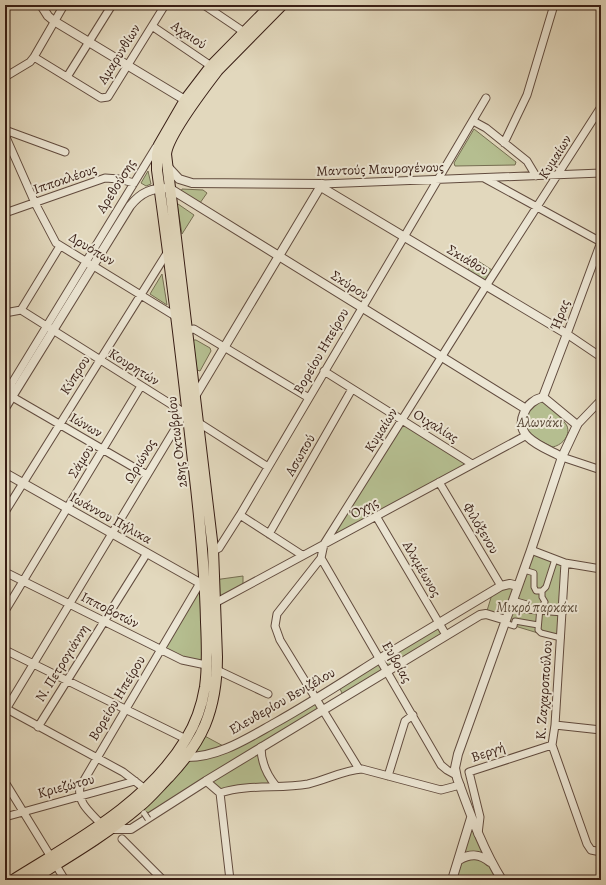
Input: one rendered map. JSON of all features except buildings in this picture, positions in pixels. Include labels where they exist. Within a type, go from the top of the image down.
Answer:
[{"type":"main road","name":"Αρεθούσης","points":[[164,188],[168,145],[192,106],[218,70],[271,5]]},
{"type":"main road","name":"Αρεθούσης","points":[[161,140],[185,100],[210,66],[282,5]]},
{"type":"main road","name":"28ης Οκτωβρίου","points":[[161,140],[156,157],[164,188],[187,330],[213,552],[215,603],[217,670],[213,701],[205,725],[196,742],[185,757]]},
{"type":"main road","name":"28ης Οκτωβρίου","points":[[164,188],[168,253],[203,551],[206,665],[203,699],[198,715],[186,739]]},
{"type":"main road","points":[[31,880],[53,861],[129,804],[169,763],[186,739]]},
{"type":"main road","points":[[13,880],[53,861],[140,812],[156,790],[185,757]]},
{"type":"street","points":[[41,5],[48,16],[54,21],[185,100]]},
{"type":"street","points":[[5,77],[34,58],[64,5]]},
{"type":"street","points":[[34,58],[67,77],[112,5]]},
{"type":"street","name":"Αμαρυνθίων","points":[[67,77],[101,98],[108,97],[165,5]]},
{"type":"street","points":[[204,5],[248,34]]},
{"type":"street","points":[[504,143],[527,95],[554,5]]},
{"type":"street","name":"Αχαιού","points":[[152,26],[210,66]]},
{"type":"street","name":"Βορείου Ηπείρου","points":[[213,552],[221,546],[240,515],[486,98]]},
{"type":"street","name":"Κυμαίων","points":[[359,769],[277,635],[275,623],[279,611],[321,558],[324,544],[486,286],[559,175],[601,107]]},
{"type":"street","points":[[473,121],[486,128],[527,161],[532,167],[536,176]]},
{"type":"street","points":[[5,130],[66,152]]},
{"type":"street","name":"Δρυόπων","points":[[5,135],[53,240],[60,246],[175,316]]},
{"type":"street","name":"Αρεθούσης","points":[[5,408],[9,398],[50,328],[90,263],[134,182],[161,140]]},
{"type":"street","name":"Μαντούς Μαυρογένους","points":[[167,165],[179,179],[192,182],[321,185],[601,173]]},
{"type":"street","name":"Ιπποκλέους","points":[[5,213],[105,178],[119,178],[134,182]]},
{"type":"street","points":[[483,178],[601,242]]},
{"type":"street","name":"Σκιάθου","points":[[321,185],[404,237],[567,334],[601,357]]},
{"type":"street","name":"Ωριώνος","points":[[5,709],[147,475],[187,413],[195,396],[321,185]]},
{"type":"street","name":"Αρεθούσης","points":[[90,263],[136,199],[144,192],[164,188]]},
{"type":"street","name":"Σκύρου","points":[[164,188],[279,256],[526,409]]},
{"type":"street","name":"Ήρας","points":[[543,397],[601,242]]},
{"type":"street","points":[[5,313],[22,310],[60,246]]},
{"type":"street","name":"Κύπρου","points":[[5,512],[168,253]]},
{"type":"street","name":"Κουρητών","points":[[22,310],[141,386],[187,413],[197,422],[268,467]]},
{"type":"street","points":[[187,330],[194,329],[309,398]]},
{"type":"street","name":"Οιχαλίας","points":[[324,372],[472,464]]},
{"type":"street","name":"Σάμου","points":[[5,611],[141,386]]},
{"type":"street","name":"Ασωπού","points":[[269,534],[352,389]]},
{"type":"street","points":[[578,426],[543,397],[534,401],[526,409],[522,422],[525,436],[562,457],[601,470]]},
{"type":"street","name":"Ιώνων","points":[[9,398],[60,424],[147,475]]},
{"type":"street","points":[[502,880],[492,864],[471,818],[456,775],[456,763],[514,600],[562,457],[578,426],[601,400]]},
{"type":"street","name":"Όχης","points":[[215,603],[525,436]]},
{"type":"street","name":"Ιωάννου Πήλικα","points":[[5,473],[112,534],[203,583]]},
{"type":"street","name":"Φιλόξενου","points":[[439,482],[501,586]]},
{"type":"street","points":[[240,515],[302,555]]},
{"type":"street","name":"Αλκμέωνος","points":[[376,516],[446,635]]},
{"type":"street","points":[[531,550],[565,563],[601,569]]},
{"type":"street","name":"Ν. Πετρογιάννη","points":[[38,727],[147,553]]},
{"type":"street","name":"Ευβοίας","points":[[321,558],[441,765],[456,775]]},
{"type":"street","points":[[524,570],[534,573],[534,587],[536,591],[542,591],[546,588],[555,559]]},
{"type":"street","name":"Κ. Ζαχαροπούλου","points":[[565,563],[563,613],[555,725],[552,745],[587,844],[591,850],[601,852]]},
{"type":"street","name":"Ιπποβοτών","points":[[5,572],[182,660],[206,665]]},
{"type":"street","name":"Βορείου Ηπείρου","points":[[79,796],[80,787],[125,709],[203,583]]},
{"type":"street","points":[[501,586],[508,584],[518,586]]},
{"type":"street","name":"Ελευθερίου Βενιζέλου","points":[[185,757],[201,756],[233,746],[317,699],[501,586]]},
{"type":"street","points":[[542,591],[542,597],[545,602],[540,611],[538,631],[561,638]]},
{"type":"street","points":[[514,600],[526,604],[525,610],[563,613]]},
{"type":"street","points":[[111,828],[131,829],[260,747],[482,614],[514,626],[515,621],[538,625]]},
{"type":"street","points":[[5,650],[186,739]]},
{"type":"street","points":[[217,670],[268,694]]},
{"type":"street","points":[[5,709],[123,772],[145,789]]},
{"type":"street","points":[[388,776],[405,721],[413,715]]},
{"type":"street","points":[[555,725],[601,730]]},
{"type":"street","name":"Βεργή","points":[[478,834],[480,817],[469,772],[552,745]]},
{"type":"street","points":[[260,747],[264,767],[276,786]]},
{"type":"street","points":[[220,792],[236,789],[318,782],[359,769],[366,769],[441,790],[460,786]]},
{"type":"street","name":"Κριεζώτου","points":[[5,817],[135,781]]},
{"type":"street","points":[[206,781],[220,792],[230,880]]},
{"type":"street","points":[[5,782],[65,880]]},
{"type":"street","points":[[79,796],[83,804],[101,824]]},
{"type":"street","points":[[140,812],[148,820]]},
{"type":"street","points":[[452,880],[471,818]]},
{"type":"street","points":[[122,839],[163,880]]},
{"type":"street","points":[[459,860],[468,855],[476,855],[484,857],[492,864]]},
{"type":"green space","points":[[474,129],[516,162],[515,165],[455,166],[454,163]]},
{"type":"green space","points":[[148,171],[151,184],[146,186],[141,183]]},
{"type":"green space","points":[[182,189],[203,190],[207,193],[200,203],[181,191]]},
{"type":"green space","points":[[177,204],[194,215],[182,234]]},
{"type":"green space","points":[[475,259],[492,270],[485,280],[468,270]]},
{"type":"green space","points":[[162,274],[167,305],[150,294]]},
{"type":"green space","points":[[193,340],[196,340],[210,348],[211,351],[200,371],[197,370]]},
{"type":"green space","name":"Αλωνάκι","points":[[542,401],[563,420],[567,426],[568,433],[559,445],[552,447],[531,436],[523,426],[529,407]]},
{"type":"green space","points":[[402,420],[472,464],[324,544]]},
{"type":"green space","name":"Μικρό παρκάκι","points":[[531,550],[565,563],[561,640],[505,623],[486,614],[493,591],[518,586]]},
{"type":"green space","points":[[243,576],[243,584],[215,603],[217,657],[201,734],[227,748],[317,699],[323,709],[261,747],[276,786],[220,793],[206,781],[149,816],[141,806],[191,730],[206,665],[161,650],[200,583]]},
{"type":"green space","points":[[439,623],[446,635],[344,697],[338,685]]},
{"type":"green space","points":[[471,818],[502,880],[452,880]]}]
